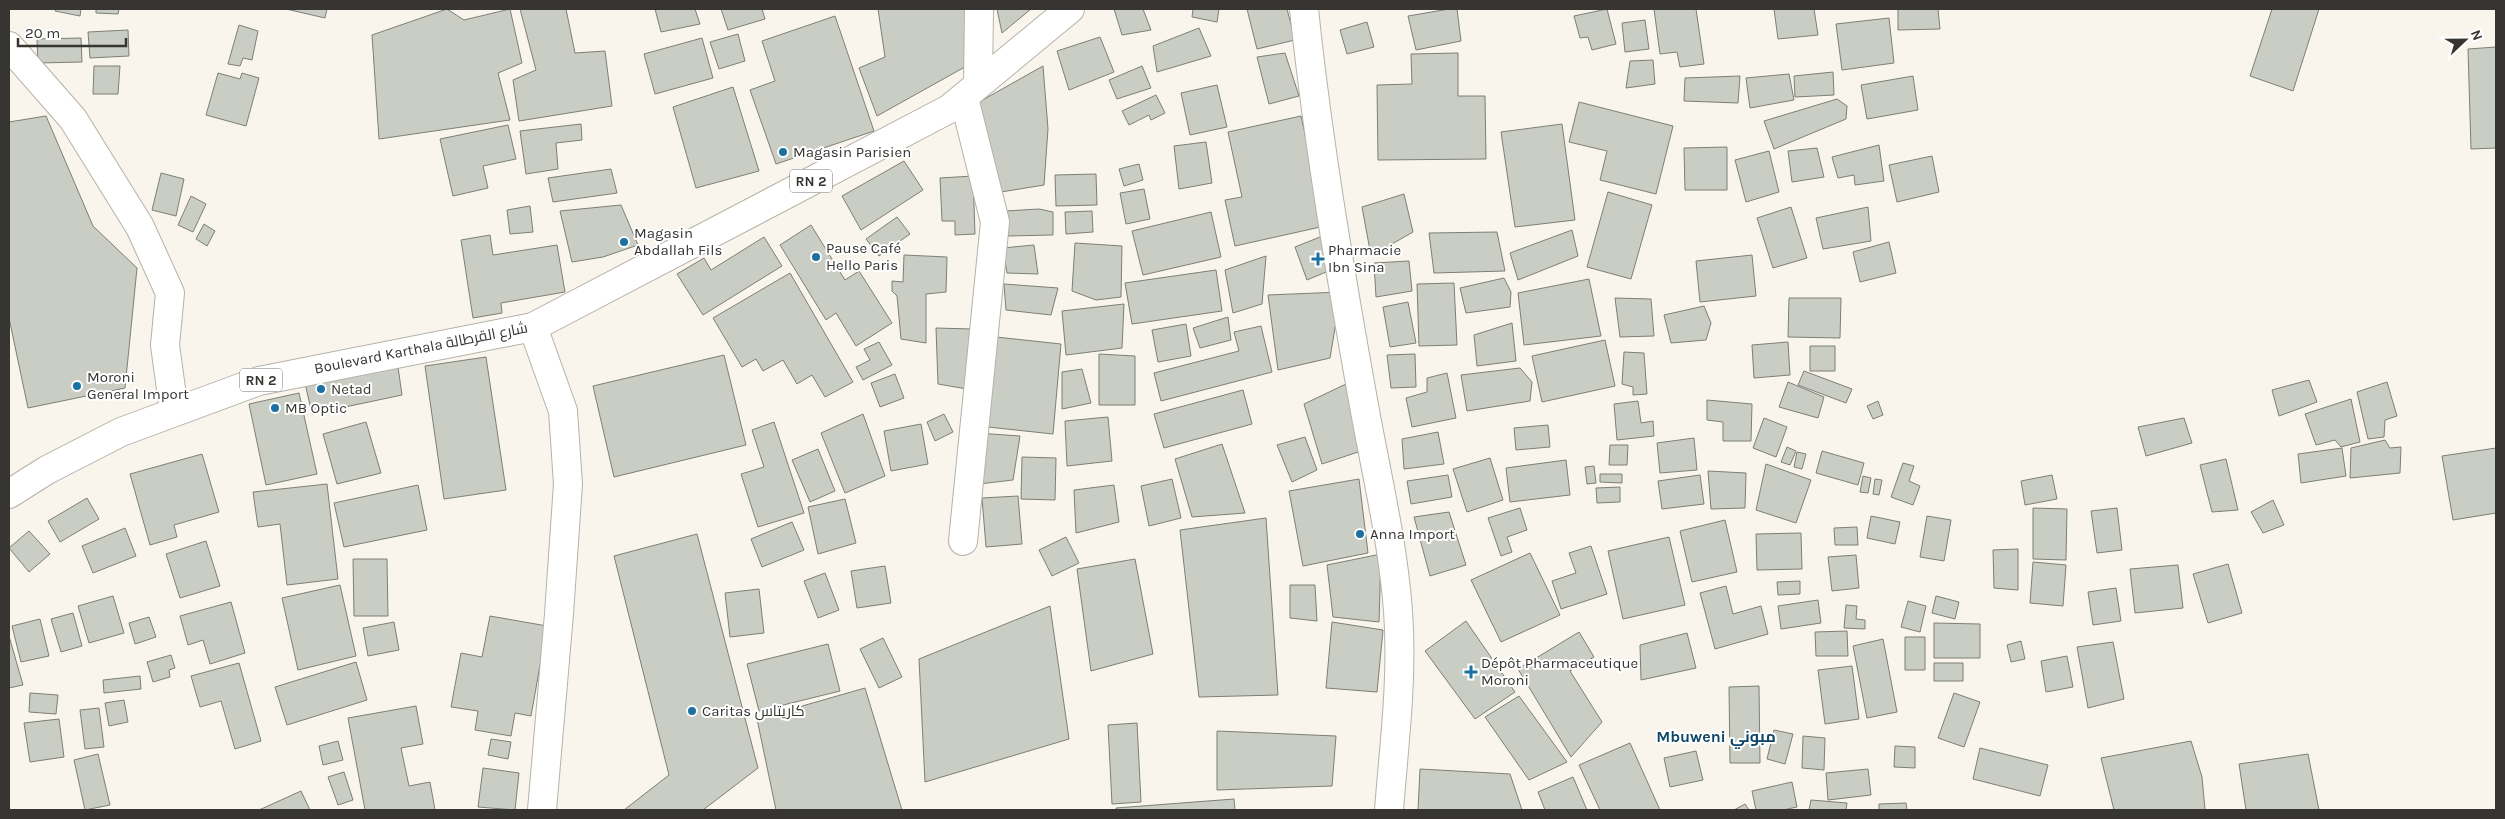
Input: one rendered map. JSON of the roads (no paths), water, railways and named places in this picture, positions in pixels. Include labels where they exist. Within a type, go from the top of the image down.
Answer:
[{"type":"street","points":[[963,541],[995,222],[971,91],[979,9]]},
{"type":"street","name":"Boulevard Karthala شارع القرطالة","points":[[9,494],[47,470],[122,432],[174,411],[259,381],[423,347],[533,327],[949,109],[1070,9]]},
{"type":"street","points":[[1304,9],[1313,89],[1365,411],[1386,518],[1398,612],[1397,691],[1389,810]]},
{"type":"street","points":[[9,46],[73,119],[140,227],[170,293],[165,345],[174,411]]},
{"type":"street","points":[[533,327],[563,411],[568,484],[542,810]]},
{"type":"place","name":"Magasin Parisien","points":[[783,152]]},
{"type":"place","name":"Magasin Abdallah Fils","points":[[624,242]]},
{"type":"place","name":"Pause Café Hello Paris","points":[[816,257]]},
{"type":"place","name":"Pharmacie Ibn Sina","points":[[1318,259]]},
{"type":"place","name":"Moroni General Import","points":[[77,386]]},
{"type":"place","name":"Netad","points":[[321,389]]},
{"type":"place","name":"MB Optic","points":[[275,408]]},
{"type":"place","name":"Anna Import","points":[[1360,534]]},
{"type":"place","name":"Dépôt Pharmaceutique Moroni","points":[[1471,672]]},
{"type":"place","name":"Caritas كاريتاس","points":[[692,711]]},
{"type":"district","name":"Mbuweni مبوني","points":[[1716,736]]}]
